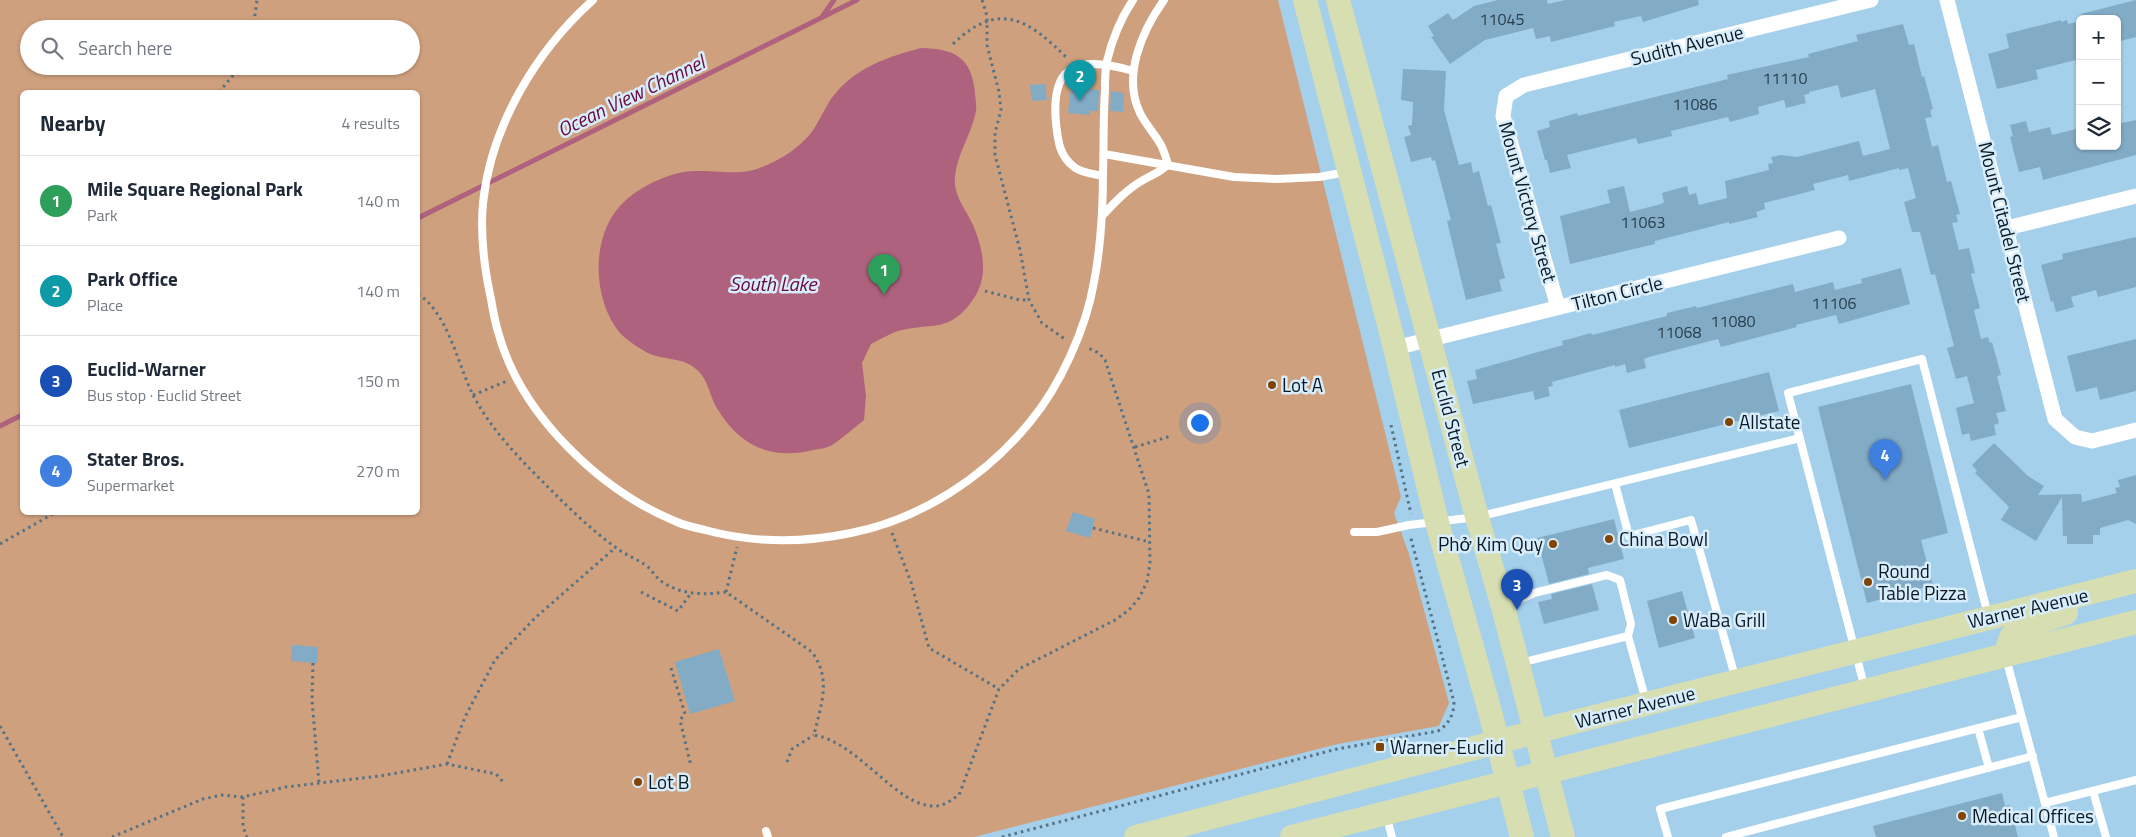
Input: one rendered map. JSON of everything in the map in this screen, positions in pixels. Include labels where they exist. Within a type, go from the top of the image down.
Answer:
[{"type":"main road","name":"Euclid Street","points":[[1304,0],[1395,348],[1437,522],[1498,742],[1522,837]]},
{"type":"main road","name":"Euclid Street","points":[[1338,0],[1503,607],[1563,837]]},
{"type":"main road","name":"Warner Avenue","points":[[1136,837],[1536,732],[2136,581]]},
{"type":"main road","points":[[2005,655],[2011,637],[2021,628],[2084,606],[2098,591]]},
{"type":"main road","name":"Warner Avenue","points":[[1292,837],[1316,834],[1386,813],[1546,771],[2136,622]]},
{"type":"street","name":"Sudith Avenue","points":[[1506,96],[1524,85],[1844,3],[1871,0]]},
{"type":"street","name":"Mount Citadel Street","points":[[1948,0],[2055,419],[2075,437],[2092,441],[2136,430]]},
{"type":"street","name":"Mount Victory Street","points":[[1506,96],[1503,116],[1558,307]]},
{"type":"street","points":[[2007,228],[2136,196]]},
{"type":"street","name":"Tilton Circle","points":[[1395,348],[1839,238]]},
{"type":"lane","points":[[594,0],[554,39],[531,73],[508,116],[494,149],[484,201],[482,240],[487,282],[499,338],[516,377],[537,410],[559,438],[584,463],[619,491],[678,523],[739,538],[784,541],[828,538],[873,528],[944,498],[982,471],[1030,422],[1052,389],[1084,320],[1094,283],[1102,216],[1106,63],[1124,14],[1133,0]]},
{"type":"lane","points":[[1164,0],[1152,17],[1133,70],[1134,100],[1148,128],[1161,144],[1168,164]]},
{"type":"lane","points":[[1103,176],[1076,169],[1065,159],[1058,148],[1054,101],[1057,85],[1064,75],[1073,68],[1094,63],[1106,63],[1133,70]]},
{"type":"lane","points":[[1104,154],[1234,177],[1276,179],[1324,176],[1348,172]]},
{"type":"lane","points":[[1102,216],[1124,194],[1144,179],[1161,172],[1168,164]]},
{"type":"lane","points":[[1865,690],[1788,393],[1922,359],[1989,617]]},
{"type":"lane","points":[[1354,532],[1377,532],[1409,525],[1477,517],[1800,438]]},
{"type":"lane","points":[[1615,484],[1629,536],[1691,520],[1736,682]]},
{"type":"lane","points":[[1503,607],[1534,593],[1607,575],[1620,580],[1631,624],[1628,636],[1647,704]]},
{"type":"lane","points":[[1518,664],[1628,636]]},
{"type":"lane","points":[[2005,655],[2054,837]]},
{"type":"lane","points":[[1668,837],[1660,809],[2022,717]]},
{"type":"lane","points":[[1978,728],[1989,768]]},
{"type":"lane","points":[[1726,837],[2033,756]]},
{"type":"lane","points":[[2045,803],[2136,780]]},
{"type":"lane","points":[[2094,791],[2106,837]]},
{"type":"lane","points":[[1386,813],[1392,837]]},
{"type":"path","points":[[255,20],[258,0]]},
{"type":"path","points":[[814,735],[850,750],[908,798],[924,805],[936,806],[947,804],[958,795],[999,689],[1019,669],[1115,620],[1129,610],[1139,598],[1147,582],[1150,563],[1149,494],[1105,360],[1099,354],[1062,338],[1042,323],[1033,311],[1029,300],[1020,250],[995,154],[995,133],[1001,110],[999,92],[987,45],[986,16],[982,0]]},
{"type":"path","points":[[953,44],[965,31],[986,16],[1000,14],[1027,21],[1070,61],[1073,68]]},
{"type":"path","points":[[221,90],[233,75]]},
{"type":"path","points":[[985,290],[1020,300],[1029,300]]},
{"type":"path","points":[[420,295],[440,319],[454,346],[473,396],[509,449],[569,508],[615,548],[648,567],[663,583],[691,593],[709,594],[726,592],[812,652],[820,664],[824,679],[824,695],[814,735],[792,749],[787,762]]},
{"type":"path","points":[[473,396],[516,377]]},
{"type":"path","points":[[1002,837],[1337,749],[1438,731],[1450,720],[1454,702],[1411,542],[1409,525],[1411,513],[1390,418]]},
{"type":"path","points":[[1135,447],[1171,436]]},
{"type":"path","points":[[0,544],[51,515]]},
{"type":"path","points":[[888,523],[911,582],[928,645],[999,689]]},
{"type":"path","points":[[1093,528],[1150,542]]},
{"type":"path","points":[[726,592],[739,538]]},
{"type":"path","points":[[447,764],[465,717],[495,660],[535,618],[615,548]]},
{"type":"path","points":[[641,592],[678,611],[691,593]]},
{"type":"path","points":[[313,663],[312,700],[319,783]]},
{"type":"path","points":[[671,668],[685,714],[680,720],[691,766]]},
{"type":"path","points":[[0,726],[62,835],[66,837]]},
{"type":"path","points":[[112,837],[202,799],[222,795],[242,797],[286,787],[447,764],[496,774],[505,784]]},
{"type":"path","points":[[242,797],[243,827],[246,837]]},
{"type":"shaded area","points":[[0,0],[1278,0],[1401,497],[1394,513],[1409,554],[1449,703],[1439,726],[1338,744],[974,837],[0,837]]},
{"type":"water","name":"South Lake","points":[[921,48],[943,50],[959,57],[970,70],[973,80],[976,111],[956,168],[955,183],[958,196],[977,234],[982,252],[983,271],[979,289],[965,309],[949,322],[898,331],[871,344],[862,363],[866,396],[864,420],[836,442],[824,448],[794,453],[768,451],[756,447],[736,432],[727,422],[718,410],[698,370],[681,361],[651,355],[629,341],[620,333],[610,319],[600,284],[599,265],[601,246],[606,229],[614,213],[626,200],[660,179],[690,171],[747,171],[766,166],[781,158],[808,137],[834,95],[853,77],[873,64]]},
{"type":"building","points":[[1498,0],[1547,0],[1548,4],[1565,0],[1698,0],[1699,5],[1643,22],[1641,16],[1614,22],[1615,26],[1551,42],[1550,36],[1536,39],[1533,28],[1485,40],[1450,64],[1431,37],[1434,36],[1428,26],[1448,13],[1453,20],[1474,6]]},
{"type":"building","points":[[2136,0],[2136,37],[2121,41],[2121,15],[2081,14]]},
{"type":"building","points":[[2061,20],[2061,22],[2067,20],[2068,24],[2076,22],[2076,60],[2036,70],[2038,79],[1997,89],[1988,54],[2009,48],[2006,34]]},
{"type":"building","points":[[1903,24],[1909,45],[1914,44],[1922,77],[1924,76],[1933,109],[1930,110],[1932,117],[1925,118],[1932,147],[1938,145],[1947,182],[1951,181],[1960,214],[1956,215],[1958,222],[1952,223],[1959,250],[1969,248],[1975,273],[1971,274],[1980,308],[1974,310],[1981,339],[1988,337],[1990,343],[1992,342],[2001,375],[1997,376],[2006,411],[1996,413],[1999,423],[1994,425],[1996,435],[1971,441],[1969,433],[1962,435],[1956,408],[1974,403],[1967,376],[1956,379],[1947,348],[1954,346],[1935,274],[1931,275],[1920,232],[1912,232],[1904,202],[1916,198],[1908,168],[1899,170],[1899,168],[1849,181],[1848,175],[1813,184],[1815,190],[1764,203],[1765,209],[1756,212],[1758,217],[1729,224],[1729,222],[1655,241],[1655,244],[1570,264],[1560,216],[1610,203],[1607,190],[1624,186],[1630,212],[1661,204],[1664,202],[1662,193],[1687,186],[1689,195],[1696,193],[1699,205],[1727,198],[1725,181],[1769,170],[1768,164],[1773,163],[1771,157],[1781,155],[1797,157],[1859,141],[1863,156],[1890,149],[1875,89],[1841,98],[1838,85],[1809,92],[1809,94],[1804,95],[1806,103],[1786,108],[1784,100],[1758,107],[1759,114],[1730,122],[1728,117],[1671,131],[1672,136],[1638,144],[1636,138],[1567,155],[1571,168],[1550,173],[1537,131],[1550,127],[1549,121],[1577,113],[1578,116],[1728,79],[1727,75],[1809,57],[1808,54],[1858,41],[1856,35]]},
{"type":"building","points":[[1403,69],[1446,71],[1444,110],[1459,165],[1471,162],[1473,173],[1479,171],[1488,206],[1491,205],[1501,243],[1496,244],[1505,278],[1499,280],[1502,291],[1466,300],[1447,221],[1451,220],[1435,160],[1432,161],[1431,157],[1411,162],[1404,137],[1411,135],[1408,126],[1412,125],[1413,102],[1401,100]]},
{"type":"building","points":[[1045,84],[1047,100],[1032,101],[1030,85]]},
{"type":"building","points":[[1071,87],[1099,90],[1098,111],[1090,111],[1090,115],[1068,113]]},
{"type":"building","points":[[1111,91],[1124,93],[1123,112],[1110,111]]},
{"type":"building","points":[[2136,120],[2136,155],[2043,180],[2040,167],[2019,172],[2010,137],[2013,136],[2010,125],[2026,121],[2029,132],[2050,127],[2052,135],[2076,129],[2076,150],[2121,150],[2121,123]]},
{"type":"building","points":[[2136,237],[2136,287],[2098,297],[2096,290],[2071,297],[2074,307],[2056,312],[2053,301],[2051,302],[2041,265],[2063,259],[2062,254]]},
{"type":"building","points":[[1901,268],[1910,304],[1839,324],[1836,315],[1721,347],[1718,339],[1649,357],[1644,359],[1646,368],[1627,373],[1625,364],[1615,367],[1615,365],[1552,382],[1553,386],[1548,387],[1550,396],[1535,400],[1533,391],[1473,404],[1467,381],[1477,379],[1475,370],[1563,345],[1562,341],[1667,316],[1667,313],[1696,306],[1697,308],[1793,284],[1795,292],[1833,282],[1835,290],[1862,283],[1861,279]]},
{"type":"building","points":[[2136,339],[2136,391],[2100,400],[2097,387],[2076,392],[2067,356]]},
{"type":"building","points":[[1769,372],[1779,411],[1629,448],[1619,410]]},
{"type":"building","points":[[1911,384],[1948,533],[1921,540],[1933,585],[1867,603],[1818,407]]},
{"type":"building","points":[[1994,443],[2028,476],[2044,486],[2038,495],[2081,494],[2082,502],[2117,493],[2115,488],[2120,487],[2118,480],[2136,475],[2136,524],[2128,520],[2100,528],[2100,535],[2093,535],[2093,544],[2067,544],[2067,536],[2063,536],[2062,497],[2036,541],[2001,520],[2009,507],[1975,473],[1977,471],[1972,465]]},
{"type":"building","points":[[1073,512],[1095,519],[1090,538],[1066,531]]},
{"type":"building","points":[[1614,519],[1624,559],[1588,568],[1589,574],[1549,584],[1537,538]]},
{"type":"building","points":[[1592,584],[1599,610],[1544,624],[1538,602],[1552,599],[1551,594]]},
{"type":"building","points":[[1682,591],[1695,638],[1659,648],[1647,601]]},
{"type":"building","points":[[292,645],[318,647],[317,663],[291,661]]},
{"type":"building","points":[[719,649],[735,701],[690,714],[675,662]]},
{"type":"building","name":"Medical Offices","points":[[2002,793],[2005,806],[2010,805],[2018,837],[1876,837],[1873,826]]},
{"type":"waterway","points":[[822,17],[834,0]]},
{"type":"waterway","name":"Ocean View Channel","points":[[420,217],[857,0]]},
{"type":"waterway","name":"Ocean View Channel","points":[[0,426],[20,416]]},
{"type":"place","name":"Park Office","points":[[1080,101]]},
{"type":"place","name":"Mile Square Regional Park","points":[[884,295]]},
{"type":"place","name":"Lot A","points":[[1272,385]]},
{"type":"place","name":"Allstate","points":[[1729,422]]},
{"type":"place","name":"Stater Bros.","points":[[1885,480]]},
{"type":"place","name":"China Bowl","points":[[1609,539]]},
{"type":"place","name":"Phở Kim Quy","points":[[1553,544]]},
{"type":"place","name":"Round Table Pizza","points":[[1868,582]]},
{"type":"place","name":"Euclid-Warner","points":[[1517,610]]},
{"type":"place","name":"WaBa Grill","points":[[1673,620]]},
{"type":"place","name":"Warner-Euclid","points":[[1380,747]]},
{"type":"place","name":"Lot B","points":[[638,782]]},
{"type":"place","name":"Medical Offices","points":[[1962,816]]}]
